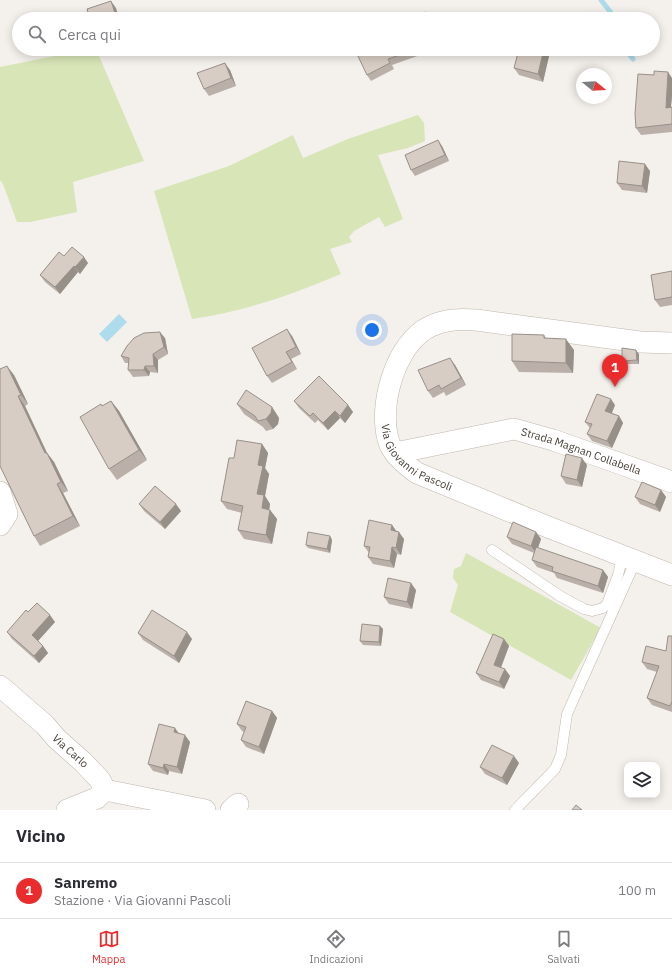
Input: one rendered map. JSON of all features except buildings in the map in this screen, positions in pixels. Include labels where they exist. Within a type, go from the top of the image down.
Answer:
[{"type":"street","name":"Via Giovanni Pascoli","points":[[672,343],[640,342],[476,320],[451,319],[430,326],[414,339],[403,352],[396,364],[391,378],[386,418],[390,445],[395,453],[417,473],[672,575]]},
{"type":"street","name":"Strada Magnan Collabella","points":[[395,453],[514,429],[553,440],[672,482]]},
{"type":"street","points":[[0,492],[7,514],[0,526]]},
{"type":"street","name":"Via Carlo","points":[[0,686],[45,725],[57,739],[83,762],[100,780],[105,790]]},
{"type":"street","points":[[67,810],[97,798],[105,790],[205,810]]},
{"type":"lane","points":[[492,550],[560,596],[584,609],[592,611],[603,608],[607,604],[618,575],[630,558]]},
{"type":"lane","points":[[515,810],[555,769],[561,755],[567,714],[630,558]]},
{"type":"green space","points":[[54,56],[99,56],[144,161],[73,182],[77,212],[30,222],[17,222],[3,184],[0,180],[0,67]]},
{"type":"green space","points":[[418,115],[424,123],[425,141],[408,148],[378,155],[403,219],[385,227],[379,217],[354,231],[349,237],[352,242],[330,249],[341,274],[304,289],[250,307],[192,319],[154,191],[229,166],[293,135],[303,158],[348,139]]},
{"type":"green space","points":[[466,553],[601,628],[571,680],[450,612],[458,585],[453,578],[454,569],[461,566]]},
{"type":"water","points":[[119,314],[127,322],[107,342],[99,334]]},
{"type":"waterway","points":[[601,0],[610,12]]},
{"type":"place","name":"Sanremo","points":[[615,387]]}]
